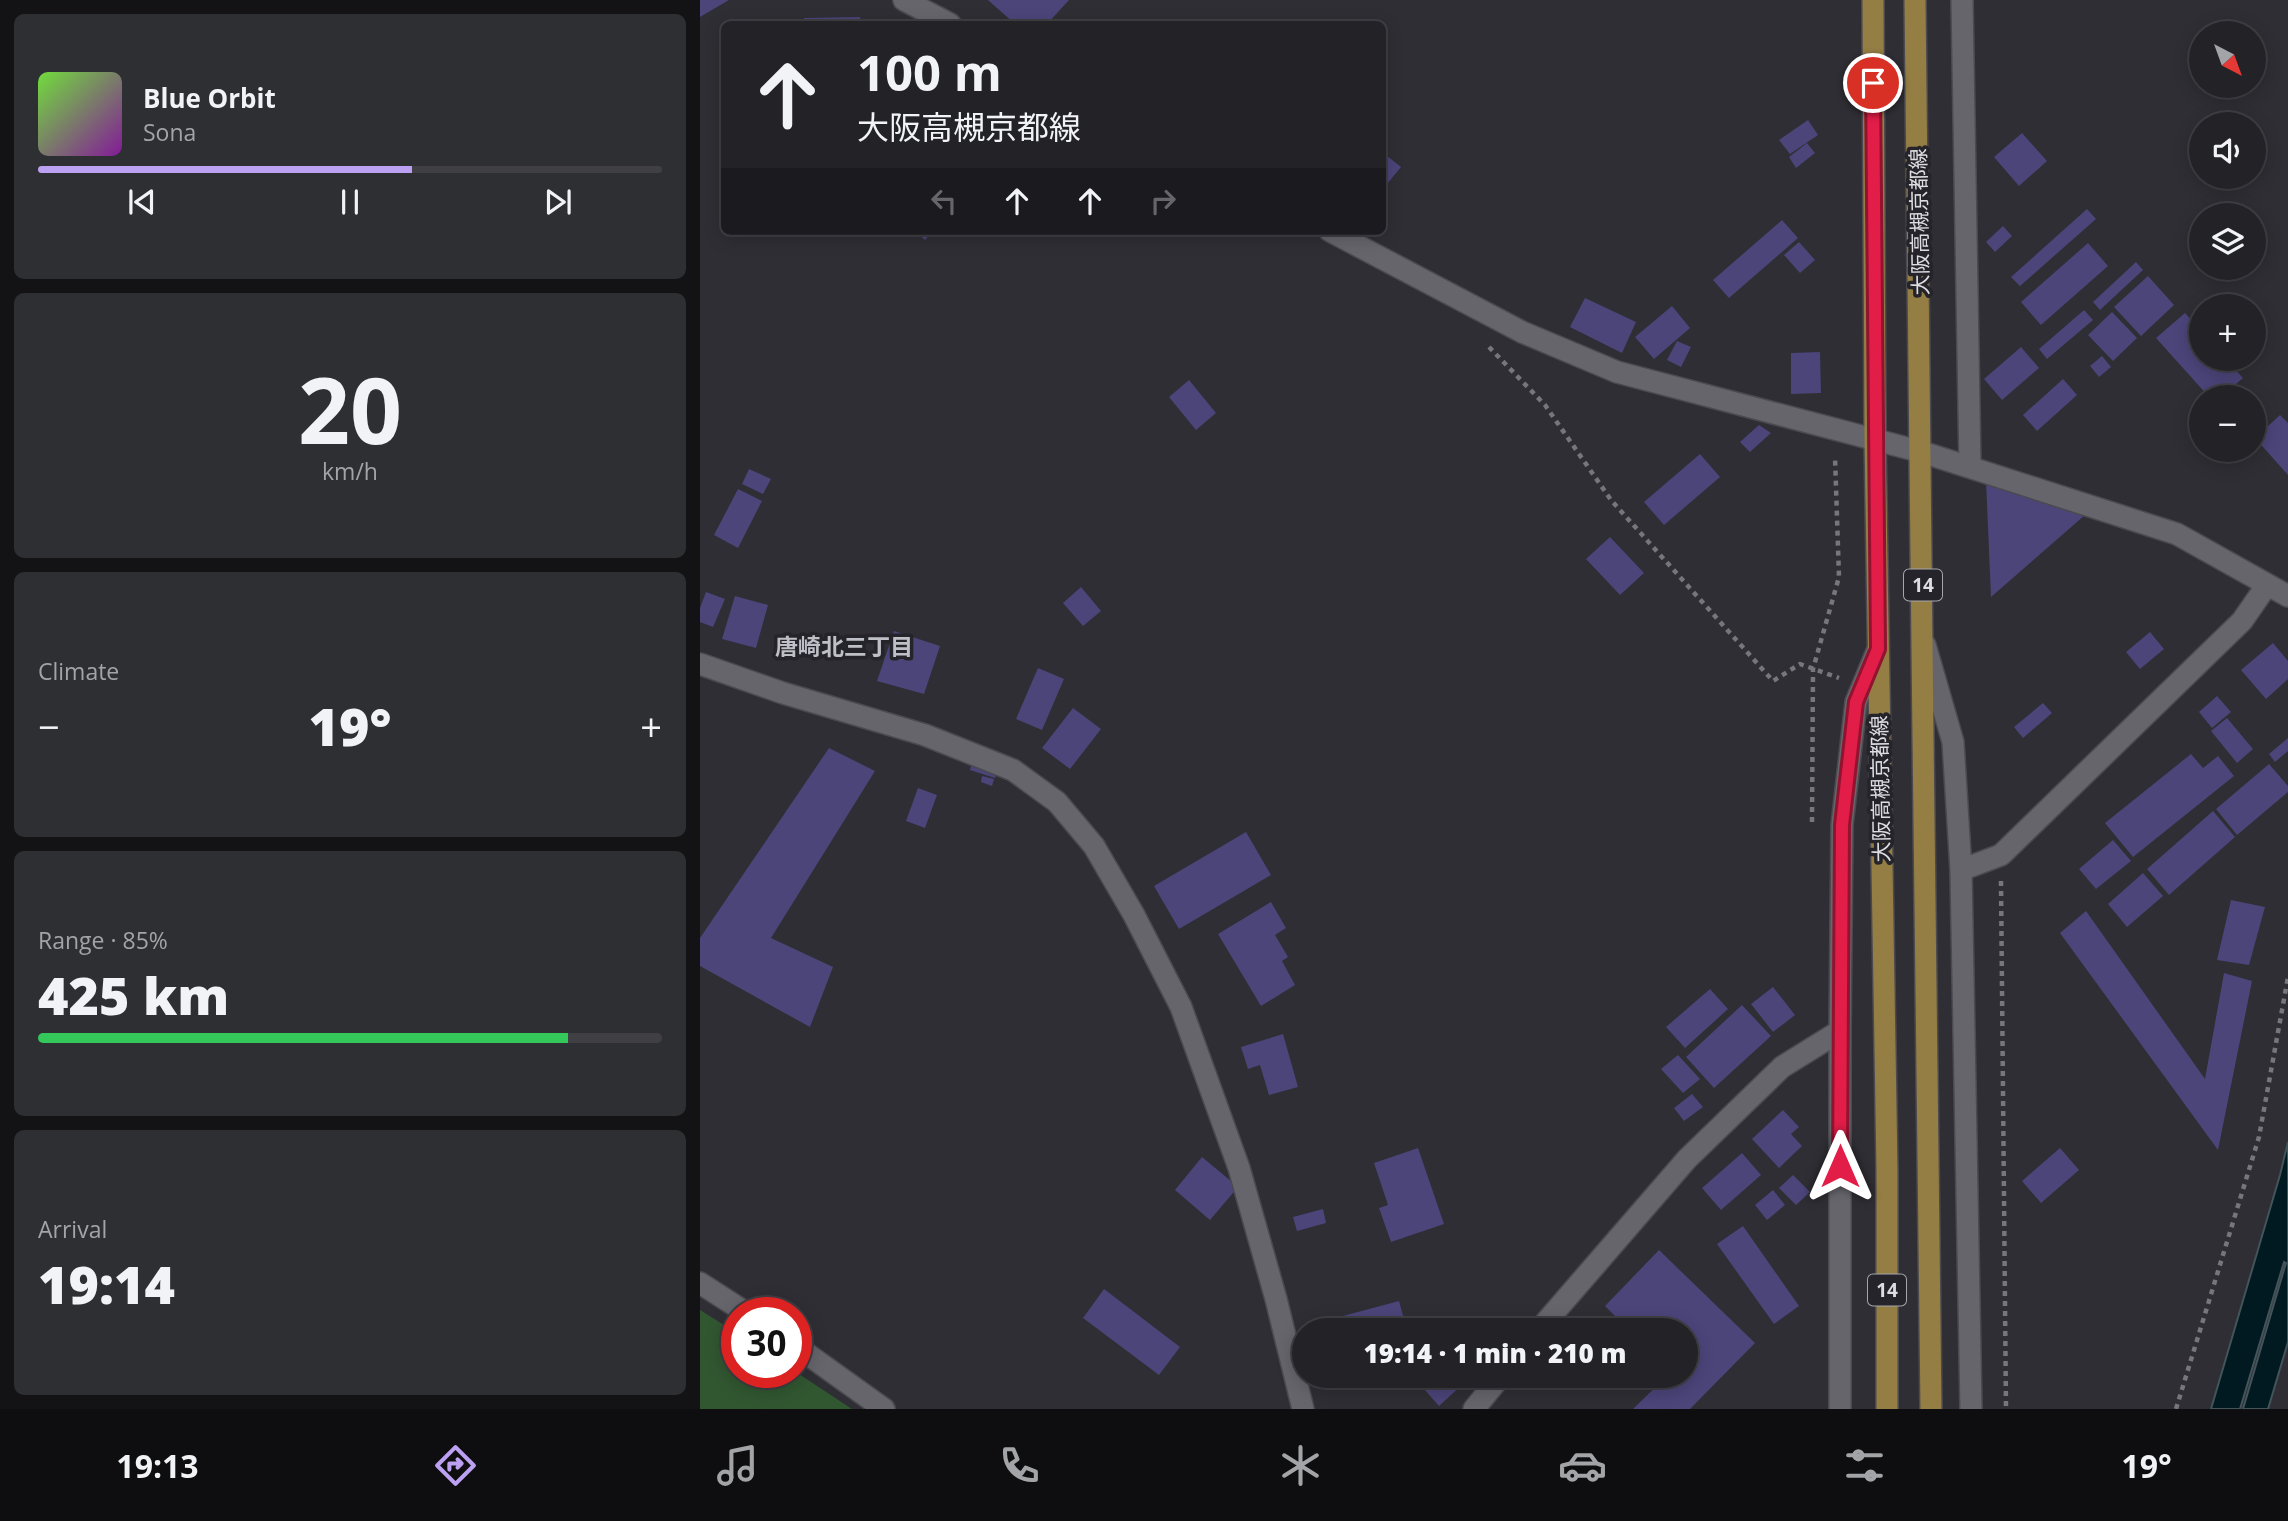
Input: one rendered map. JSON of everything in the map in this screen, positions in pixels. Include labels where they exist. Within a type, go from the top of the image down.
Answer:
[{"type":"main road","name":"大阪高槻京都線","points":[[1873,0],[1875,440],[1887,1170],[1887,1409]]},
{"type":"main road","name":"大阪高槻京都線","points":[[1915,0],[1931,1409]]},
{"type":"street","points":[[904,0],[944,21]]},
{"type":"street","points":[[1962,0],[1970,467]]},
{"type":"street","points":[[1338,235],[1522,332],[1617,372],[1922,452],[2176,534],[2288,596]]},
{"type":"street","points":[[1961,870],[2001,855],[2242,621],[2267,585]]},
{"type":"street","points":[[1924,639],[1952,742],[1961,870],[1971,1409]]},
{"type":"street","points":[[1840,1409],[1842,825],[1856,702],[1878,649]]},
{"type":"street","points":[[700,664],[783,693],[925,735],[1013,770],[1057,803],[1094,846],[1134,915],[1181,1007],[1239,1168],[1276,1299],[1303,1409]]},
{"type":"street","points":[[1549,1318],[1686,1158],[1782,1067],[1840,1031]]},
{"type":"street","points":[[700,1283],[722,1297]]},
{"type":"street","points":[[812,1357],[884,1409]]},
{"type":"street","points":[[1474,1409],[1491,1388]]},
{"type":"path","points":[[1488,347],[1545,405],[1611,500],[1773,681],[1800,664],[1862,686]]},
{"type":"path","points":[[1812,832],[1813,669],[1839,577],[1834,428]]},
{"type":"path","points":[[2001,855],[2006,1409]]},
{"type":"path","points":[[2176,1409],[2259,1136],[2288,977]]},
{"type":"green space","points":[[700,1310],[721,1323],[721,1388],[812,1388],[812,1383],[852,1409],[700,1409]]},
{"type":"water","points":[[2288,1142],[2288,1342],[2268,1409],[2243,1409],[2286,1263],[2284,1262],[2240,1409],[2211,1409],[2280,1175]]},
{"type":"building","points":[[700,0],[729,0],[700,17]]},
{"type":"building","points":[[988,0],[1069,0],[1050,21],[1012,21]]},
{"type":"building","points":[[860,17],[861,21],[804,21],[804,18]]},
{"type":"building","points":[[1808,120],[1818,135],[1790,154],[1779,140]]},
{"type":"building","points":[[2022,133],[2047,161],[2019,186],[1994,157]]},
{"type":"building","points":[[1807,143],[1815,153],[1796,168],[1789,157]]},
{"type":"building","points":[[1386,155],[1401,167],[1386,185]]},
{"type":"building","points":[[2087,209],[2096,219],[2020,286],[2011,277]]},
{"type":"building","points":[[1782,220],[1798,238],[1729,298],[1713,280]]},
{"type":"building","points":[[2003,226],[2012,236],[1995,252],[1986,242]]},
{"type":"building","points":[[1799,242],[1815,260],[1800,273],[1784,255]]},
{"type":"building","points":[[2088,243],[2108,266],[2041,325],[2021,302]]},
{"type":"building","points":[[2136,262],[2143,270],[2100,310],[2093,302]]},
{"type":"building","points":[[2148,276],[2174,305],[2141,336],[2114,307]]},
{"type":"building","points":[[1585,298],[1636,322],[1622,353],[1570,327]]},
{"type":"building","points":[[1672,306],[1690,328],[1654,359],[1635,337]]},
{"type":"building","points":[[2084,310],[2093,320],[2047,359],[2039,349]]},
{"type":"building","points":[[2112,312],[2137,338],[2113,361],[2088,335]]},
{"type":"building","points":[[2185,313],[2189,317],[2189,371],[2236,371],[2243,378],[2235,385],[2198,385],[2156,338]]},
{"type":"building","points":[[1677,341],[1691,347],[1681,367],[1667,360]]},
{"type":"building","points":[[2021,347],[2039,368],[2002,400],[1984,379]]},
{"type":"building","points":[[1820,352],[1821,393],[1791,394],[1791,353]]},
{"type":"building","points":[[2102,356],[2111,367],[2099,377],[2090,366]]},
{"type":"building","points":[[2063,379],[2077,395],[2037,431],[2023,415]]},
{"type":"building","points":[[1189,380],[1216,413],[1196,430],[1169,397]]},
{"type":"building","points":[[2280,415],[2288,423],[2288,475],[2266,450],[2266,428]]},
{"type":"building","points":[[1759,425],[1771,433],[1750,452],[1740,442]]},
{"type":"building","points":[[1700,454],[1720,477],[1664,525],[1644,502]]},
{"type":"building","points":[[749,469],[771,479],[763,494],[742,484]]},
{"type":"building","points":[[1986,481],[2085,515],[1991,597]]},
{"type":"building","points":[[738,489],[762,501],[738,548],[714,535]]},
{"type":"building","points":[[1610,537],[1644,573],[1620,595],[1586,559]]},
{"type":"building","points":[[1081,587],[1101,611],[1083,626],[1063,603]]},
{"type":"building","points":[[706,592],[725,599],[713,627],[700,622],[700,608]]},
{"type":"building","points":[[735,596],[768,605],[756,648],[722,639]]},
{"type":"building","points":[[894,631],[940,646],[924,694],[877,681]]},
{"type":"building","points":[[2150,632],[2164,649],[2140,669],[2126,652]]},
{"type":"building","points":[[2273,643],[2288,661],[2288,679],[2266,699],[2241,670]]},
{"type":"building","points":[[1038,668],[1064,679],[1042,730],[1016,719]]},
{"type":"building","points":[[2217,696],[2231,712],[2212,728],[2199,712]]},
{"type":"building","points":[[2043,703],[2052,713],[2023,738],[2014,727]]},
{"type":"building","points":[[1073,708],[1101,729],[1070,769],[1042,748]]},
{"type":"building","points":[[2227,718],[2253,749],[2237,763],[2211,731]]},
{"type":"building","points":[[2288,738],[2288,751],[2275,762],[2269,754]]},
{"type":"building","points":[[829,748],[875,771],[771,938],[833,967],[810,1027],[700,966],[700,938]]},
{"type":"building","points":[[2191,754],[2203,768],[2218,756],[2234,776],[2133,857],[2105,823]]},
{"type":"building","points":[[973,758],[999,766],[995,778],[970,770]]},
{"type":"building","points":[[2269,764],[2288,786],[2288,792],[2237,835],[2216,809]]},
{"type":"building","points":[[982,776],[994,779],[992,786],[981,782]]},
{"type":"building","points":[[918,788],[937,795],[925,828],[906,821]]},
{"type":"building","points":[[2213,811],[2235,837],[2169,895],[2147,869]]},
{"type":"building","points":[[1246,832],[1271,875],[1179,929],[1154,886]]},
{"type":"building","points":[[2113,840],[2131,861],[2096,889],[2079,869]]},
{"type":"building","points":[[2143,873],[2163,896],[2127,927],[2108,904]]},
{"type":"building","points":[[2231,900],[2265,907],[2249,965],[2217,960]]},
{"type":"building","points":[[1271,902],[1286,928],[1275,935],[1288,957],[1282,961],[1295,985],[1261,1006],[1218,934]]},
{"type":"building","points":[[2086,911],[2205,1079],[2224,973],[2252,981],[2218,1150],[2060,933]]},
{"type":"building","points":[[1773,987],[1795,1015],[1773,1032],[1751,1004]]},
{"type":"building","points":[[1710,989],[1728,1009],[1685,1048],[1666,1027]]},
{"type":"building","points":[[1742,1005],[1771,1036],[1714,1088],[1686,1057]]},
{"type":"building","points":[[1283,1034],[1298,1087],[1269,1095],[1260,1065],[1248,1069],[1241,1047]]},
{"type":"building","points":[[1678,1055],[1700,1079],[1683,1093],[1661,1069]]},
{"type":"building","points":[[1692,1094],[1703,1107],[1684,1121],[1674,1108]]},
{"type":"building","points":[[1783,1110],[1799,1127],[1791,1134],[1802,1146],[1779,1168],[1752,1139]]},
{"type":"building","points":[[1418,1148],[1444,1224],[1391,1242],[1379,1208],[1388,1205],[1374,1163]]},
{"type":"building","points":[[2060,1148],[2079,1170],[2041,1203],[2022,1181]]},
{"type":"building","points":[[1742,1153],[1761,1175],[1721,1210],[1702,1188]]},
{"type":"building","points":[[1202,1157],[1238,1187],[1210,1220],[1175,1190]]},
{"type":"building","points":[[1793,1175],[1810,1192],[1796,1205],[1779,1188]]},
{"type":"building","points":[[1773,1190],[1785,1205],[1767,1220],[1755,1205]]},
{"type":"building","points":[[1323,1209],[1326,1223],[1297,1231],[1293,1217]]},
{"type":"building","points":[[1743,1226],[1799,1306],[1774,1324],[1717,1244]]},
{"type":"building","points":[[1659,1250],[1755,1343],[1690,1409],[1633,1409],[1655,1388],[1698,1388],[1698,1318],[1617,1318],[1605,1306]]},
{"type":"building","points":[[1104,1289],[1180,1347],[1159,1375],[1083,1318]]},
{"type":"building","points":[[1399,1301],[1404,1318],[1335,1318]]},
{"type":"building","points":[[1425,1388],[1459,1388],[1439,1406]]},
{"type":"district","name":"唐崎北三丁目","points":[[844,646]]},
{"type":"route","points":[[1840,1166],[1842,825],[1856,702],[1878,649],[1873,83]]}]
